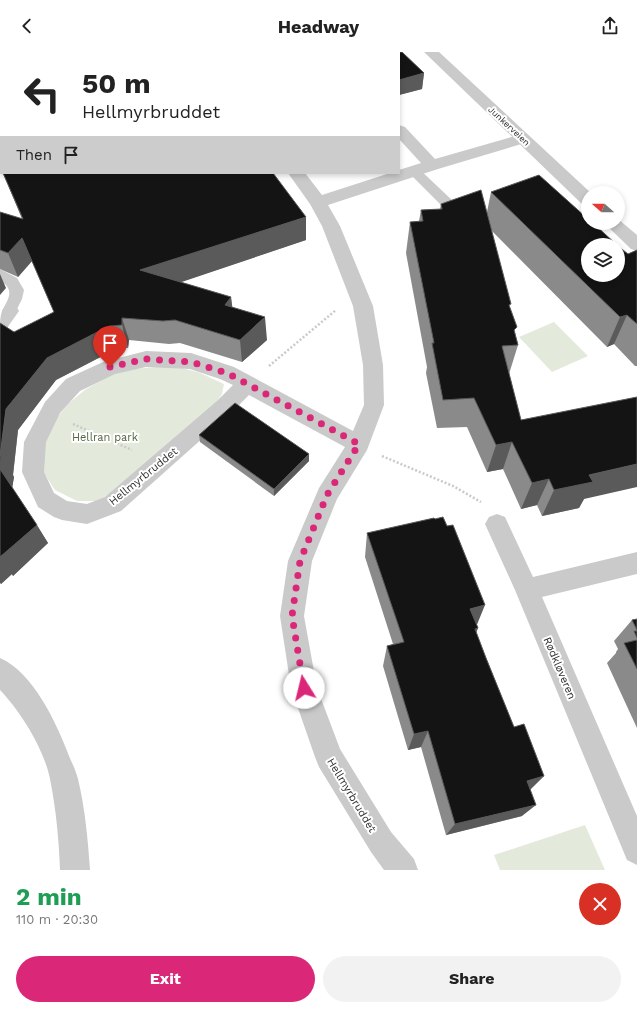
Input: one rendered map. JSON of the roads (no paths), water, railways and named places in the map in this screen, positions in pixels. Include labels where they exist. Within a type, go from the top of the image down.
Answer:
[{"type":"street","name":"Junkerveien","points":[[430,52],[581,194]]},
{"type":"street","points":[[400,131],[432,165]]},
{"type":"street","points":[[318,202],[432,165],[522,139]]},
{"type":"street","name":"Hellmyrbruddet","points":[[297,174],[318,202],[331,226],[363,306],[373,365],[374,405],[359,444],[327,495],[300,561],[292,616],[304,688],[329,757],[381,842],[403,870]]},
{"type":"street","points":[[621,230],[637,245]]},
{"type":"street","name":"Hellmyrbruddet","points":[[247,384],[224,407],[113,504],[87,514],[62,510],[46,500],[33,472],[34,442],[48,413],[73,385],[110,367],[146,359],[191,362],[227,373],[359,444]]},
{"type":"street","name":"Rødkløveren","points":[[497,524],[527,590],[637,850]]},
{"type":"street","points":[[527,590],[637,563]]},
{"type":"street","points":[[0,671],[23,695],[46,732],[62,772],[73,837],[75,870]]},
{"type":"lane","points":[[414,171],[448,204]]},
{"type":"lane","points":[[0,274],[15,286],[18,294],[16,300],[4,317]]},
{"type":"park label","name":"Hellran park","points":[[105,437]]}]
